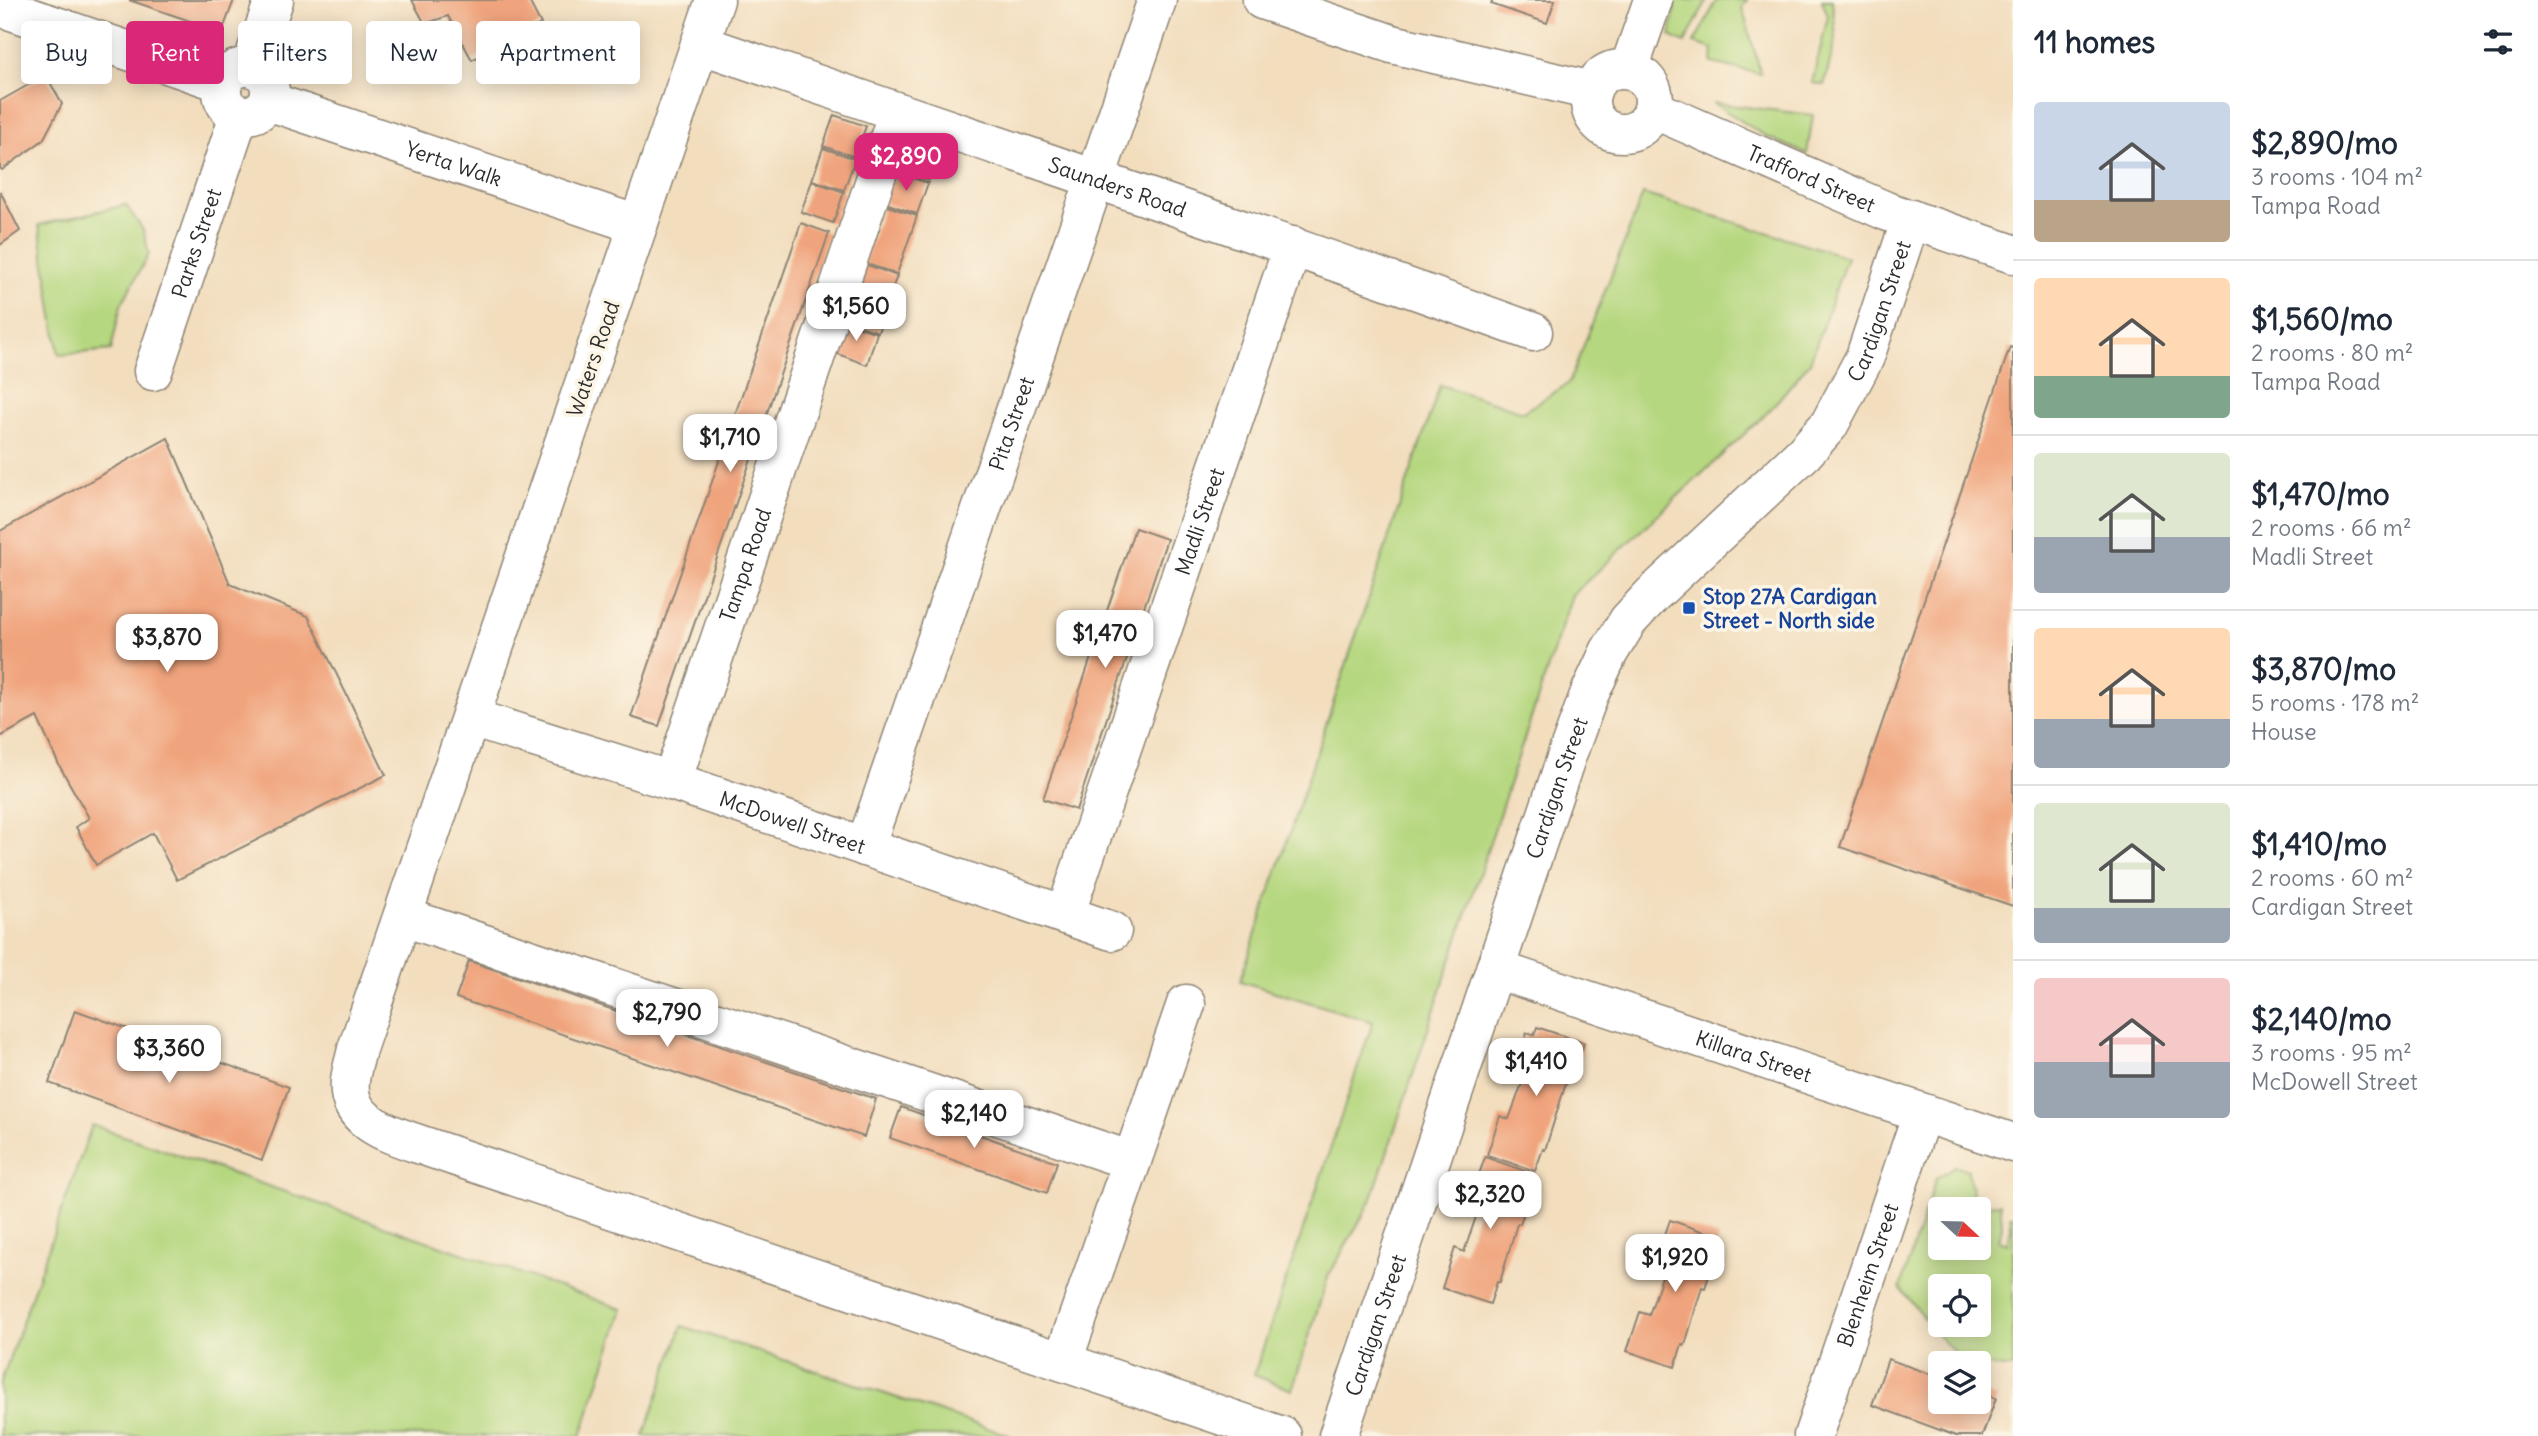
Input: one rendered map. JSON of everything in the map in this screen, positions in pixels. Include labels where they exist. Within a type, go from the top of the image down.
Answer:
[{"type":"street","name":"Parks Street","points":[[153,371],[275,0]]},
{"type":"street","name":"Waters Road","points":[[715,0],[357,1049],[349,1083],[352,1105],[363,1119],[382,1130],[430,1148],[1282,1436]]},
{"type":"street","name":"Pita Street","points":[[865,847],[1157,0]]},
{"type":"street","points":[[1262,0],[1392,44],[1592,91]]},
{"type":"street","points":[[1629,69],[1653,0]]},
{"type":"street","name":"Yerta Walk","points":[[0,7],[638,225]]},
{"type":"street","name":"Saunders Road","points":[[700,44],[1293,246],[1533,332]]},
{"type":"street","points":[[1629,69],[1639,73],[1652,88],[1655,98],[1653,109],[1643,126],[1633,131],[1612,132],[1596,120],[1591,110],[1592,91],[1596,82],[1610,71],[1629,69]]},
{"type":"street","name":"Trafford Street","points":[[1653,109],[1886,211],[2013,254]]},
{"type":"street","name":"Tampa Road","points":[[672,781],[898,112]]},
{"type":"street","name":"Cardigan Street","points":[[1338,1436],[1567,755],[1589,695],[1609,652],[1628,621],[1652,595],[1804,453],[1829,425],[1866,357],[1912,219]]},
{"type":"street","name":"Madli Street","points":[[1065,915],[1293,246]]},
{"type":"street","name":"McDowell Street","points":[[471,718],[672,781],[1112,931]]},
{"type":"street","points":[[404,917],[1132,1161]]},
{"type":"street","name":"Killara Street","points":[[1495,969],[2013,1143]]},
{"type":"street","points":[[1063,1362],[1186,1004]]},
{"type":"street","name":"Blenheim Street","points":[[1813,1436],[1922,1113]]},
{"type":"green space","points":[[1676,0],[1707,0],[1685,43],[1670,36]]},
{"type":"green space","points":[[1717,0],[1747,0],[1742,7],[1761,74],[1712,63],[1713,49],[1694,43]]},
{"type":"green space","points":[[1822,0],[1832,0],[1836,38],[1824,85],[1812,83],[1828,16]]},
{"type":"green space","points":[[1713,103],[1813,115],[1807,154],[1767,137]]},
{"type":"green space","points":[[1643,194],[1847,257],[1810,362],[1769,411],[1572,595],[1371,1201],[1328,1277],[1292,1390],[1254,1375],[1373,1022],[1240,981],[1440,385],[1523,412],[1569,383]]},
{"type":"green space","points":[[126,205],[143,230],[149,254],[121,305],[111,350],[59,355],[39,225]]},
{"type":"green space","points":[[92,1125],[623,1309],[581,1436],[0,1436],[0,1385]]},
{"type":"green space","points":[[1955,1166],[1968,1170],[1973,1197],[1930,1197],[1936,1178]]},
{"type":"green space","points":[[1928,1202],[1928,1260],[1992,1260],[1992,1204],[2000,1203],[2002,1225],[1999,1241],[2007,1244],[2011,1228],[2010,1216],[2013,1216],[2013,1368],[1991,1367],[1991,1351],[1953,1351],[1940,1337],[1991,1337],[1991,1274],[1928,1274],[1928,1323],[1900,1288]]},
{"type":"green space","points":[[682,1326],[1011,1436],[644,1436]]},
{"type":"building","points":[[129,0],[234,0],[224,27],[224,21],[190,21]]},
{"type":"building","points":[[412,0],[531,0],[539,21],[476,21],[476,58],[472,60],[462,42],[462,21],[451,21],[448,16],[423,21]]},
{"type":"building","points":[[1493,0],[1555,0],[1547,23],[1491,4]]},
{"type":"building","points":[[30,84],[51,84],[62,104],[43,140],[2,170],[0,168],[0,101]]},
{"type":"building","points":[[834,115],[866,126],[855,157],[823,146]]},
{"type":"building","points":[[906,138],[939,149],[928,180],[896,170]]},
{"type":"building","points":[[823,148],[855,159],[844,190],[812,180]]},
{"type":"building","points":[[895,172],[928,183],[917,214],[885,203]]},
{"type":"building","points":[[812,181],[844,192],[833,223],[801,212]]},
{"type":"building","points":[[0,191],[20,231],[0,245]]},
{"type":"building","points":[[884,205],[917,216],[897,274],[864,263]]},
{"type":"building","points":[[801,223],[829,233],[659,726],[631,717]]},
{"type":"building","points":[[865,264],[897,276],[888,299],[857,288]]},
{"type":"building","points":[[856,289],[889,301],[878,332],[845,321]]},
{"type":"building","points":[[845,322],[877,333],[867,365],[835,353]]},
{"type":"building","points":[[2010,347],[2013,348],[2013,906],[1840,847]]},
{"type":"building","points":[[168,438],[230,584],[308,616],[386,775],[177,880],[153,833],[96,865],[76,827],[89,818],[59,765],[37,717],[0,737],[0,531]]},
{"type":"building","points":[[1135,528],[1167,539],[1076,810],[1043,799]]},
{"type":"building","points":[[469,961],[876,1099],[864,1137],[456,998]]},
{"type":"building","points":[[75,1010],[289,1087],[262,1160],[49,1083]]},
{"type":"building","points":[[1537,1027],[1584,1043],[1576,1068],[1571,1067],[1545,1150],[1543,1149],[1535,1171],[1487,1155],[1500,1116],[1509,1119],[1524,1078],[1514,1074],[1527,1033],[1534,1035]]},
{"type":"building","points":[[901,1107],[1057,1162],[1047,1193],[890,1138]]},
{"type":"building","points":[[1485,1157],[1534,1174],[1526,1197],[1529,1198],[1520,1224],[1517,1224],[1500,1282],[1497,1282],[1490,1304],[1442,1288],[1455,1248],[1464,1252],[1481,1202],[1471,1198]]},
{"type":"building","points":[[1670,1220],[1719,1237],[1705,1288],[1702,1287],[1685,1345],[1682,1344],[1675,1367],[1627,1351],[1640,1312],[1649,1315],[1666,1265],[1656,1261]]},
{"type":"building","points":[[1888,1359],[1928,1373],[1928,1414],[1990,1414],[1982,1436],[1956,1436],[1872,1405]]},
{"type":"building","points":[[1991,1396],[1996,1398],[1991,1412]]},
{"type":"place","name":"Stop 27A Cardigan Street - North side","points":[[1689,608]]}]
